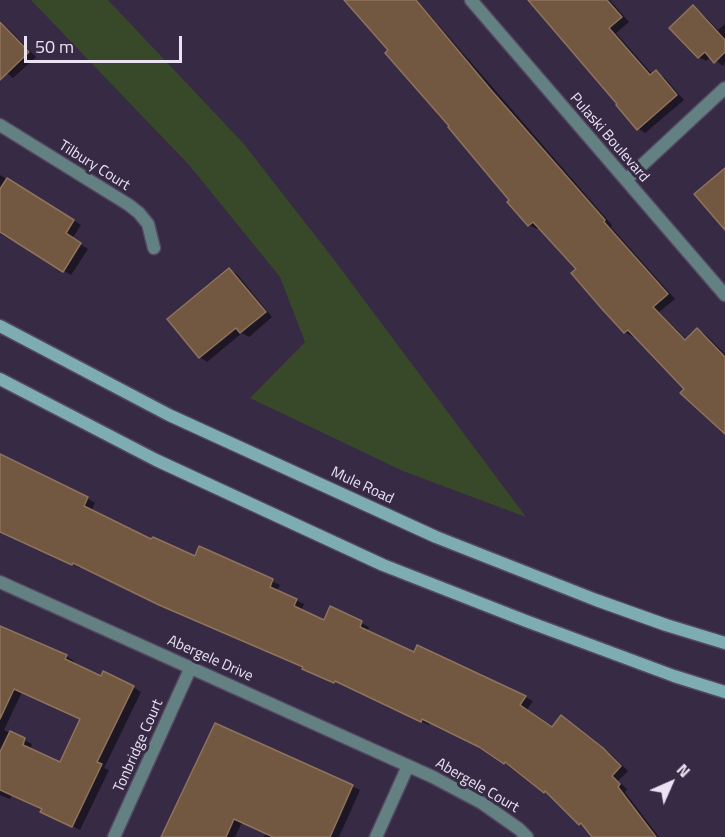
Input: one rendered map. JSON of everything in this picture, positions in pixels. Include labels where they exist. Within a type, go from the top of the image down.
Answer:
[{"type":"main road","name":"Mule Road","points":[[0,326],[169,415],[436,537],[666,626],[725,643]]},
{"type":"main road","points":[[0,379],[156,460],[383,565],[674,676],[725,692]]},
{"type":"street","name":"Pulaski Boulevard","points":[[471,0],[725,295]]},
{"type":"street","points":[[626,180],[725,88]]},
{"type":"street","name":"Tilbury Court","points":[[0,125],[134,209],[148,224],[154,248]]},
{"type":"street","name":"Abergele Drive","points":[[0,582],[408,766]]},
{"type":"street","name":"Tonbridge Court","points":[[114,837],[191,667]]},
{"type":"street","points":[[376,837],[408,766]]},
{"type":"street","name":"Abergele Court","points":[[408,766],[482,803],[527,837]]},
{"type":"green space","points":[[31,0],[108,0],[243,143],[335,261],[526,517],[403,471],[250,398],[305,342],[280,277],[190,166]]},
{"type":"building","points":[[344,0],[416,0],[668,294],[653,307],[685,340],[697,328],[725,357],[725,434],[680,393],[684,389],[628,330],[624,333],[602,309],[571,273],[576,269],[533,222],[528,226],[449,126],[385,53],[388,50]]},
{"type":"building","points":[[528,0],[607,0],[622,17],[609,28],[650,75],[656,70],[677,95],[637,130]]},
{"type":"building","points":[[693,5],[725,40],[725,52],[714,63],[705,52],[698,58],[669,28]]},
{"type":"building","points":[[0,22],[29,52],[0,80]]},
{"type":"building","points":[[725,168],[725,230],[694,194]]},
{"type":"building","points":[[7,178],[74,220],[66,233],[81,243],[63,272],[0,232],[0,189]]},
{"type":"building","points":[[229,268],[266,312],[240,333],[236,328],[199,358],[167,319]]},
{"type":"building","points":[[0,454],[88,497],[84,506],[151,539],[153,537],[195,556],[199,546],[273,579],[270,587],[297,599],[294,606],[324,620],[330,606],[362,621],[360,627],[414,652],[417,645],[526,696],[520,705],[552,727],[561,715],[603,748],[621,766],[612,776],[620,784],[618,787],[656,837],[592,837],[581,823],[579,825],[545,791],[544,793],[505,762],[504,764],[479,747],[422,719],[421,722],[335,681],[334,683],[302,669],[303,667],[159,605],[73,563],[72,565],[0,532]]},
{"type":"building","points":[[0,626],[67,655],[65,659],[101,676],[103,671],[134,686],[97,762],[102,764],[72,827],[40,812],[42,809],[0,790],[0,752],[10,731],[25,738],[23,745],[60,762],[80,719],[14,689],[0,719]]},
{"type":"building","points":[[215,723],[353,785],[330,837],[273,837],[234,819],[226,837],[161,837]]}]
